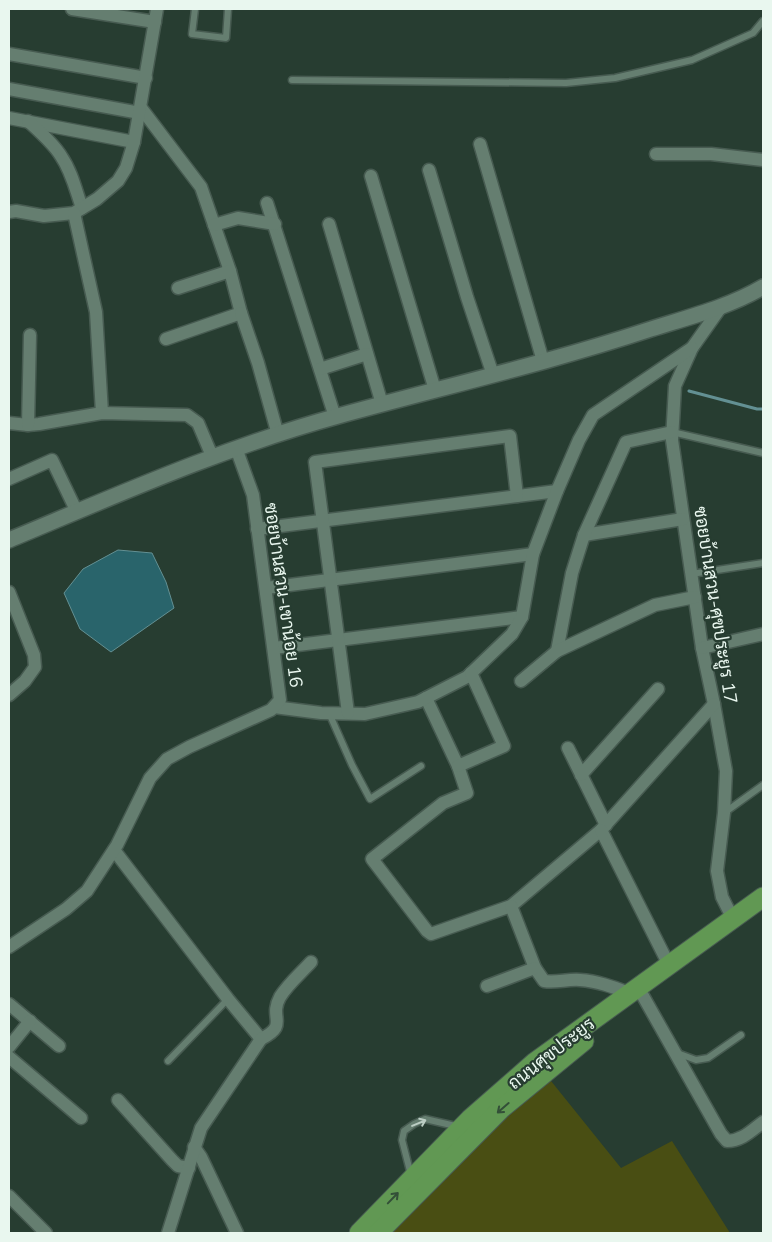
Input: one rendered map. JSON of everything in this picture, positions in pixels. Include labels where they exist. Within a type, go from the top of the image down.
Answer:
[{"type":"main road","name":"ถนนศุขประยูร","points":[[378,1233],[500,1109],[601,1027],[669,965],[763,897]]},
{"type":"main road","name":"ถนนศุขประยูร","points":[[359,1233],[462,1127],[535,1062],[763,907]]},
{"type":"street","points":[[72,9],[155,22]]},
{"type":"street","points":[[9,212],[44,216],[78,211],[97,199],[118,181],[126,168],[134,142],[157,9]]},
{"type":"street","points":[[9,54],[146,78]]},
{"type":"street","points":[[9,89],[140,110],[201,187],[230,270],[278,435]]},
{"type":"street","points":[[9,118],[134,142]]},
{"type":"street","points":[[28,121],[62,157],[70,172],[96,312],[102,413]]},
{"type":"street","points":[[480,144],[543,361]]},
{"type":"street","points":[[656,154],[711,154],[763,160]]},
{"type":"street","points":[[429,170],[467,297],[493,375]]},
{"type":"street","points":[[371,176],[436,390]]},
{"type":"street","points":[[268,203],[335,417]]},
{"type":"street","points":[[214,225],[238,218],[275,224]]},
{"type":"street","points":[[329,224],[382,404]]},
{"type":"street","points":[[178,288],[230,270]]},
{"type":"street","points":[[9,540],[212,456],[335,417],[621,339],[721,307],[748,296],[763,287]]},
{"type":"street","name":"ซอยบ้านสวน-ศุขประยูร 17","points":[[721,307],[692,348],[675,386],[672,440],[702,648],[726,771],[724,813],[717,871],[722,897],[733,919]]},
{"type":"street","points":[[166,339],[241,313]]},
{"type":"street","points":[[28,425],[30,335]]},
{"type":"street","points":[[274,706],[330,713],[365,714],[418,702],[467,677],[512,634],[522,617],[534,554],[557,491],[579,440],[593,415],[692,348]]},
{"type":"street","points":[[320,369],[367,354]]},
{"type":"street","points":[[9,423],[28,425],[102,413],[187,415],[198,424],[212,456]]},
{"type":"street","points":[[557,651],[572,573],[584,535],[626,442],[672,432]]},
{"type":"street","points":[[348,713],[315,462],[510,436],[516,496]]},
{"type":"street","name":"ซอยบ้านสวน-เขาน้อย 16","points":[[9,947],[87,892],[114,850],[150,778],[167,759],[271,710],[280,700],[258,529],[249,482],[236,448]]},
{"type":"street","points":[[9,479],[52,460],[77,512]]},
{"type":"street","points":[[258,529],[557,491]]},
{"type":"street","points":[[584,535],[683,519]]},
{"type":"street","points":[[266,588],[534,554]]},
{"type":"street","points":[[9,592],[34,655],[35,667],[25,681],[9,695]]},
{"type":"street","points":[[521,681],[557,651],[655,605],[695,597]]},
{"type":"street","points":[[274,648],[522,617]]},
{"type":"street","points":[[702,648],[763,634]]},
{"type":"street","points":[[458,766],[504,746],[471,673]]},
{"type":"street","points":[[581,776],[658,689]]},
{"type":"street","points":[[426,698],[458,766],[468,793],[443,803],[372,859],[431,934],[511,906],[603,827],[714,704]]},
{"type":"street","points":[[568,748],[603,827],[669,965]]},
{"type":"street","points":[[114,850],[228,999],[262,1039]]},
{"type":"street","points":[[511,906],[536,968],[544,981],[556,983],[579,980],[605,984],[636,995],[676,1052],[704,1107],[727,1141],[734,1141],[745,1136],[763,1122]]},
{"type":"street","points":[[168,1233],[201,1128],[262,1039],[277,1027],[275,1011],[280,998],[311,962]]},
{"type":"street","points":[[487,986],[536,968]]},
{"type":"street","points":[[9,1004],[59,1046]]},
{"type":"street","points":[[9,1047],[30,1021]]},
{"type":"street","points":[[9,1057],[81,1118]]},
{"type":"street","points":[[118,1100],[178,1166],[189,1168]]},
{"type":"street","points":[[194,1147],[201,1157],[237,1233]]},
{"type":"street","points":[[9,1196],[46,1233]]},
{"type":"lane","points":[[195,9],[192,34],[226,38],[228,9]]},
{"type":"lane","points":[[292,80],[566,83],[615,78],[692,60],[753,33],[763,21]]},
{"type":"lane","points":[[672,432],[763,454]]},
{"type":"lane","points":[[691,574],[763,563]]},
{"type":"lane","points":[[330,713],[352,765],[370,799],[422,766]]},
{"type":"lane","points":[[724,813],[763,784]]},
{"type":"lane","points":[[168,1062],[228,999]]},
{"type":"lane","points":[[676,1052],[696,1060],[708,1058],[742,1035]]},
{"type":"lane","points":[[412,1178],[402,1140],[404,1131],[425,1119],[462,1127]]},
{"type":"green space","points":[[547,1076],[621,1168],[672,1141],[730,1233],[389,1233]]},
{"type":"water","points":[[118,550],[152,553],[166,582],[174,608],[111,652],[80,629],[64,593],[83,569]]},
{"type":"waterway","points":[[689,391],[763,409]]}]
